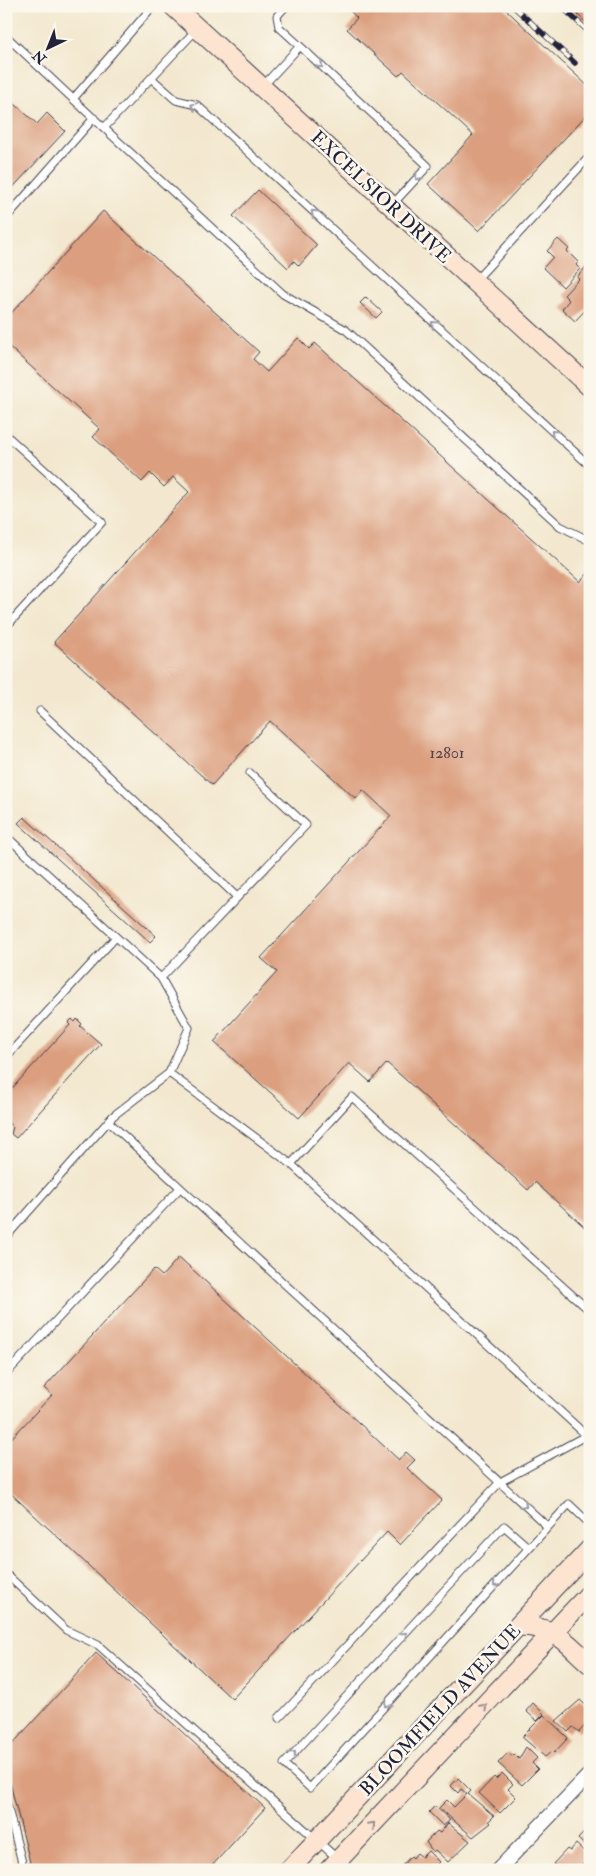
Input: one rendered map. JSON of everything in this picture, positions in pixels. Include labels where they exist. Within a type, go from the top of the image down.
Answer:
[{"type":"main road","name":"EXCELSIOR DRIVE","points":[[173,6],[590,388]]},
{"type":"main road","name":"BLOOMFIELD AVENUE","points":[[289,1870],[590,1549]]},
{"type":"main road","points":[[552,1591],[550,1611],[555,1632]]},
{"type":"main road","name":"BLOOMFIELD AVENUE","points":[[334,1865],[590,1593]]},
{"type":"main road","points":[[519,1626],[537,1626],[555,1632],[590,1664]]},
{"type":"street","points":[[498,1870],[590,1774]]},
{"type":"lane","points":[[73,99],[153,6]]},
{"type":"lane","points":[[286,6],[276,16],[279,27],[428,166],[392,206]]},
{"type":"lane","points":[[104,128],[198,29]]},
{"type":"lane","points":[[6,36],[283,294],[346,330],[560,526],[590,541]]},
{"type":"lane","points":[[262,87],[300,46]]},
{"type":"lane","points":[[152,78],[176,100],[197,106],[590,466]]},
{"type":"lane","points":[[6,218],[94,118]]},
{"type":"lane","points":[[474,282],[590,156]]},
{"type":"lane","points":[[6,435],[102,522],[6,627]]},
{"type":"lane","points":[[6,615],[12,620]]},
{"type":"lane","points":[[40,711],[237,898]]},
{"type":"lane","points":[[161,978],[306,825],[250,773]]},
{"type":"lane","points":[[6,836],[161,978],[189,1028],[169,1073],[108,1121],[6,1238]]},
{"type":"lane","points":[[6,1056],[116,937]]},
{"type":"lane","points":[[169,1073],[291,1164],[588,1434],[500,1482],[279,1718]]},
{"type":"lane","points":[[291,1164],[352,1097],[590,1311]]},
{"type":"lane","points":[[108,1121],[548,1527]]},
{"type":"lane","points":[[6,1374],[180,1188]]},
{"type":"lane","points":[[529,1548],[504,1526],[284,1764],[310,1788],[529,1548],[569,1504],[590,1524]]},
{"type":"lane","points":[[6,1574],[66,1630],[98,1645],[317,1840],[334,1865]]},
{"type":"lane","points":[[6,1801],[24,1870]]},
{"type":"building","points":[[345,6],[502,6],[590,88],[590,111],[479,231],[428,184],[473,135],[403,71],[398,76],[347,29],[357,18]]},
{"type":"building","points":[[568,6],[590,6],[590,26]]},
{"type":"building","points":[[6,96],[37,124],[47,113],[65,131],[6,195]]},
{"type":"building","points":[[258,190],[317,245],[299,266],[294,261],[288,268],[233,216]]},
{"type":"building","points":[[103,211],[259,352],[253,359],[267,372],[298,338],[309,349],[315,343],[580,582],[590,571],[590,1232],[535,1182],[528,1190],[387,1063],[370,1082],[349,1063],[299,1118],[214,1042],[277,972],[261,958],[391,816],[363,790],[356,799],[270,721],[212,785],[54,642],[189,492],[173,477],[164,487],[150,473],[142,482],[93,437],[100,429],[6,344],[6,319]]},
{"type":"building","points":[[558,239],[569,249],[567,251],[578,262],[576,265],[580,269],[563,287],[543,268],[553,257],[547,251]]},
{"type":"building","points":[[587,266],[590,268],[590,305],[575,321],[562,309],[569,300],[564,295],[579,279],[577,277]]},
{"type":"building","points":[[366,297],[382,312],[376,318],[360,303]]},
{"type":"building","points":[[24,817],[156,936],[150,942],[18,823]]},
{"type":"building","points":[[72,1019],[75,1022],[77,1019],[82,1024],[80,1026],[101,1044],[16,1138],[11,1134],[13,1127],[6,1121],[6,1095],[70,1025],[68,1023]]},
{"type":"building","points":[[179,1257],[399,1460],[406,1452],[415,1460],[407,1468],[442,1500],[400,1545],[387,1532],[232,1699],[6,1489],[6,1444],[52,1395],[44,1388],[154,1269],[162,1276]]},
{"type":"building","points":[[96,1653],[265,1808],[208,1870],[32,1870],[6,1767],[6,1751]]},
{"type":"building","points":[[580,1700],[590,1709],[590,1720],[579,1732],[573,1727],[568,1732],[556,1721]]},
{"type":"building","points":[[533,1703],[544,1714],[537,1721],[526,1711]]},
{"type":"building","points":[[544,1715],[568,1738],[554,1753],[552,1751],[545,1757],[522,1737]]},
{"type":"building","points":[[526,1747],[537,1758],[532,1763],[538,1769],[522,1785],[498,1763],[508,1753],[512,1756],[514,1754],[519,1759]]},
{"type":"building","points":[[502,1773],[513,1784],[508,1789],[516,1797],[500,1813],[479,1793],[494,1777],[496,1779]]},
{"type":"building","points":[[458,1778],[471,1791],[468,1794],[494,1816],[489,1821],[491,1823],[473,1837],[439,1808],[447,1800],[454,1807],[467,1794],[461,1789],[458,1793],[451,1786]]},
{"type":"building","points":[[435,1806],[450,1820],[443,1826],[429,1812]]},
{"type":"building","points":[[448,1823],[470,1841],[448,1862],[435,1850],[433,1852],[426,1842],[437,1831],[440,1833]]},
{"type":"building","points":[[590,1826],[590,1850],[578,1839]]},
{"type":"building","points":[[576,1844],[590,1857],[578,1870],[559,1870],[553,1864],[567,1849],[570,1851]]},
{"type":"building","points":[[428,1851],[439,1862],[434,1868],[437,1870],[404,1870],[401,1867],[411,1856],[413,1858],[417,1853],[422,1857]]},
{"type":"railway","points":[[513,6],[575,63]]},
{"type":"railway","points":[[561,6],[590,33]]}]
